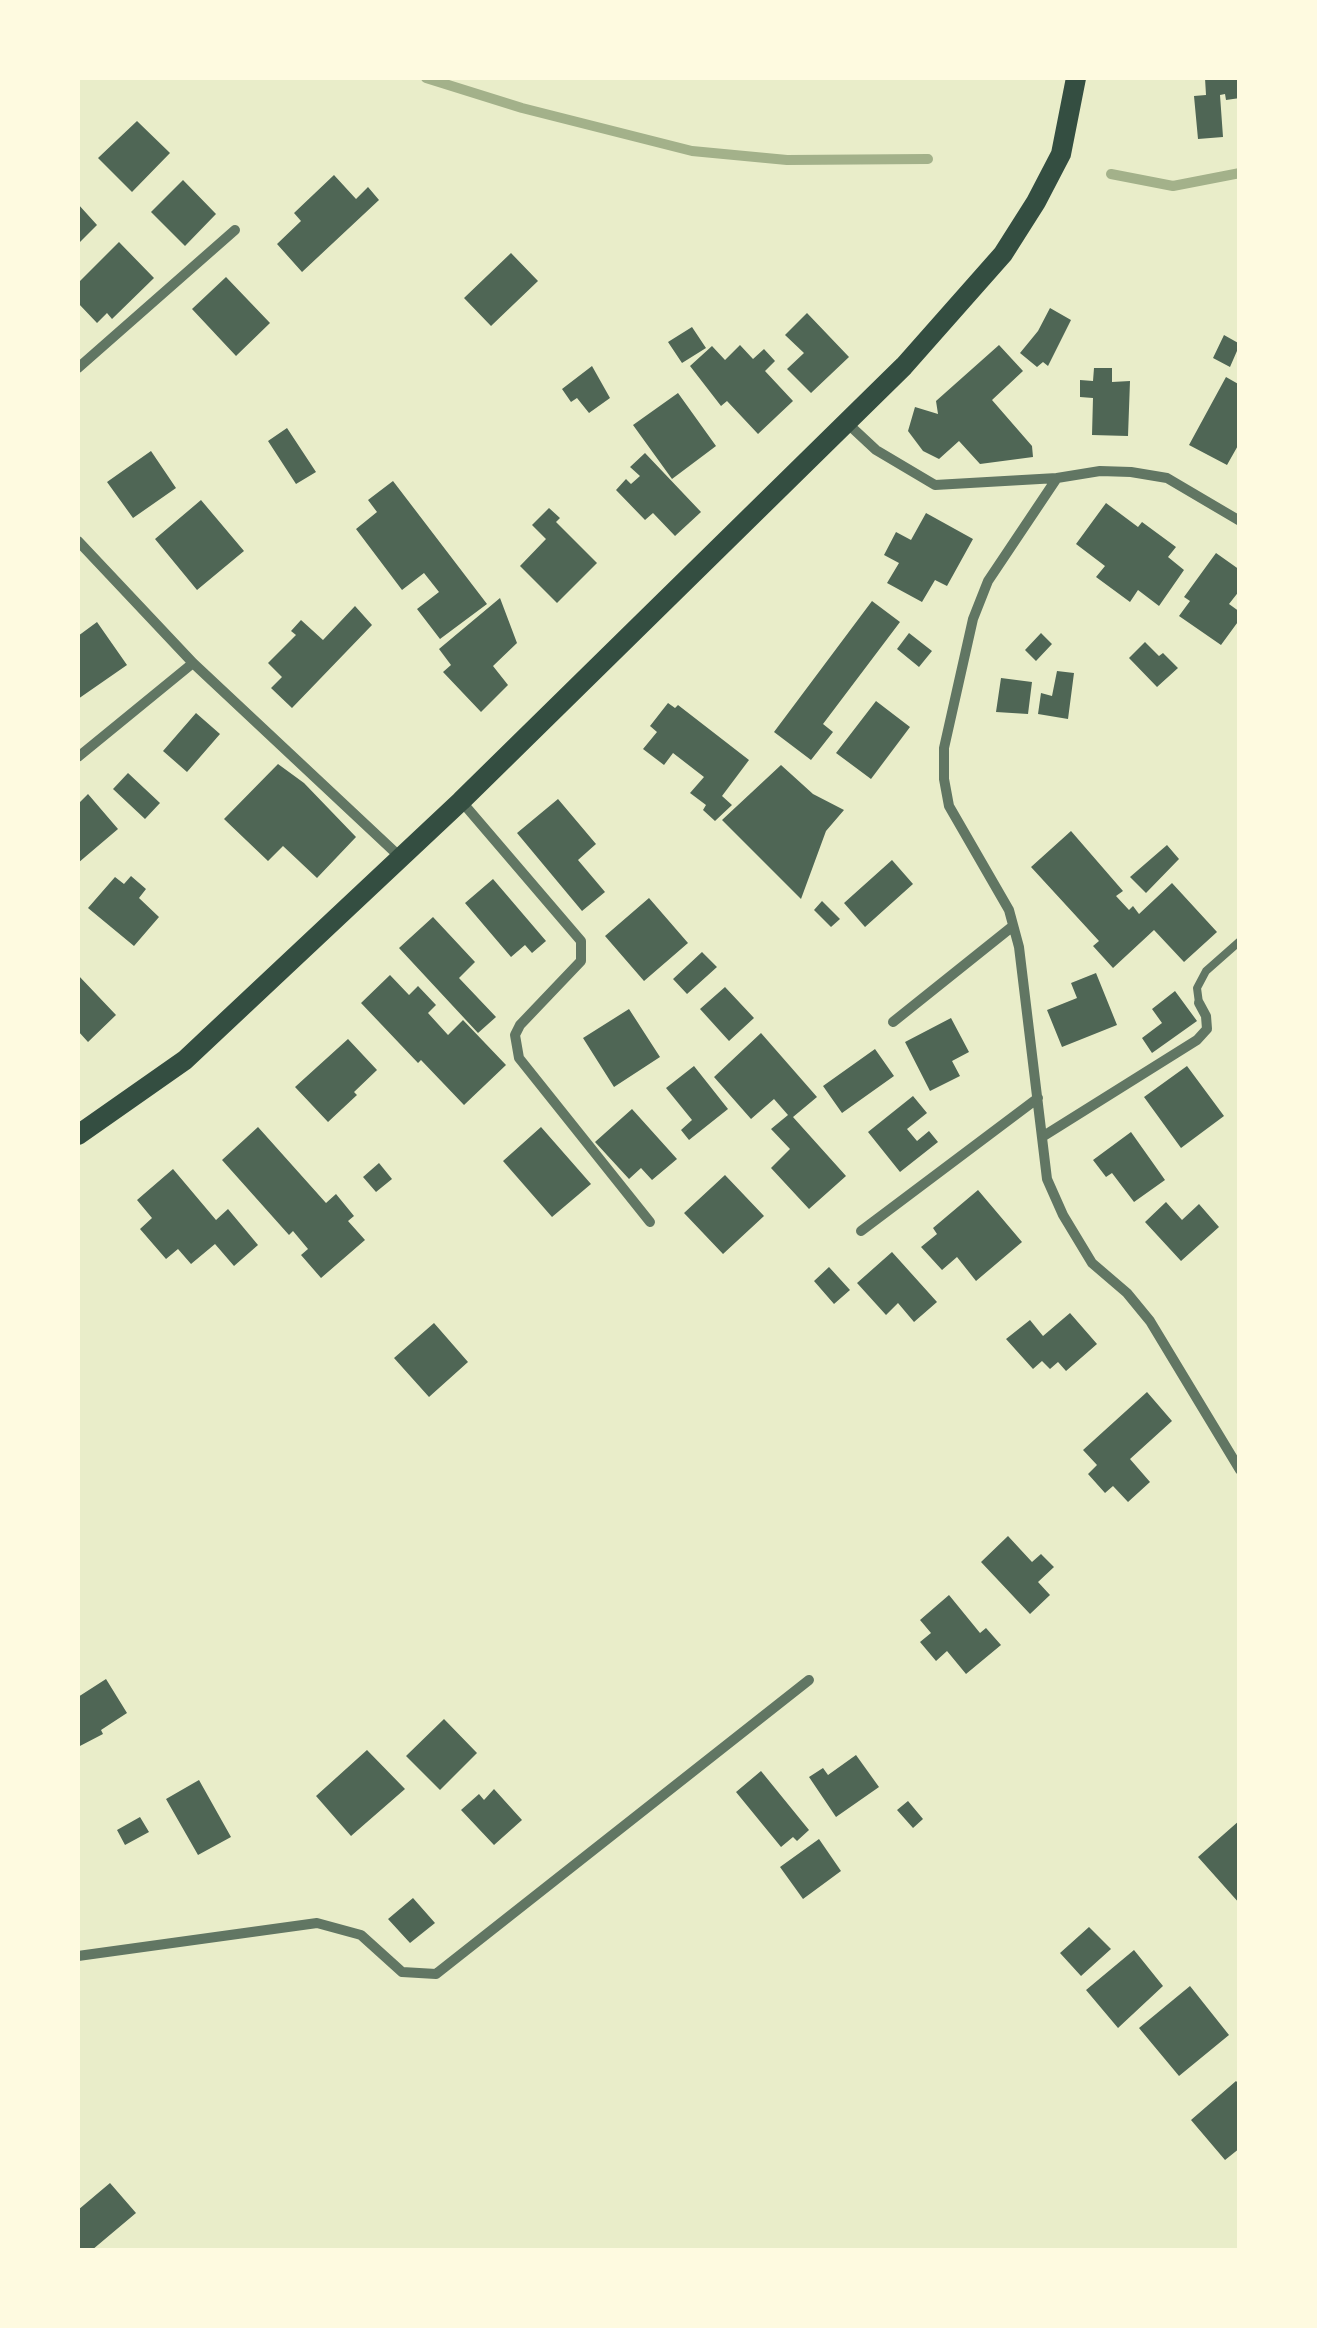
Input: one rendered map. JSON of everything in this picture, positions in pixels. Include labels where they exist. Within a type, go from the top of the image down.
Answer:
[{"type":"main road","points":[[78,1136],[185,1060],[461,801],[904,366],[1003,254],[1036,202],[1060,154],[1076,78]]},
{"type":"street","points":[[78,368],[235,230]]},
{"type":"street","points":[[846,422],[876,450],[935,485],[1057,478],[1100,471],[1167,478],[1240,521]]},
{"type":"street","points":[[1057,478],[988,581],[973,619],[944,748],[949,806],[989,873],[1014,926],[1047,1179],[1092,1263],[1128,1293],[1150,1321],[1240,1470]]},
{"type":"street","points":[[78,541],[192,663],[399,856]]},
{"type":"street","points":[[78,757],[192,663]]},
{"type":"street","points":[[461,801],[581,941],[581,961],[520,1025],[515,1036],[519,1058],[650,1222]]},
{"type":"street","points":[[893,1022],[1014,926]]},
{"type":"street","points":[[1042,1136],[1197,1040],[1208,1029],[1199,1003]]},
{"type":"street","points":[[861,1231],[1038,1098]]},
{"type":"street","points":[[78,1956],[318,1922],[362,1935],[402,1972],[436,1974],[809,1680]]},
{"type":"lane","points":[[1199,1003],[1197,988],[1206,971],[1240,941]]},
{"type":"building","points":[[1205,78],[1239,78],[1240,98],[1226,100],[1225,94],[1220,95],[1223,137],[1198,139],[1194,96],[1206,95]]},
{"type":"building","points":[[137,121],[170,153],[132,192],[98,158]]},
{"type":"building","points":[[334,175],[356,199],[368,187],[379,200],[302,272],[277,244],[301,221],[294,213]]},
{"type":"building","points":[[183,180],[216,214],[185,246],[151,212]]},
{"type":"building","points":[[78,204],[97,225],[78,244]]},
{"type":"building","points":[[119,242],[154,278],[112,319],[107,313],[97,323],[78,303],[78,283]]},
{"type":"building","points":[[511,253],[538,281],[491,326],[464,298]]},
{"type":"building","points":[[226,277],[270,323],[236,356],[192,309]]},
{"type":"building","points":[[1050,308],[1071,320],[1048,366],[1043,362],[1037,367],[1020,353]]},
{"type":"building","points":[[807,313],[849,357],[811,393],[787,369],[804,353],[785,335]]},
{"type":"building","points":[[692,327],[706,348],[682,363],[668,342]]},
{"type":"building","points":[[1224,335],[1240,344],[1230,367],[1213,358]]},
{"type":"building","points":[[740,345],[753,359],[764,349],[775,361],[765,371],[793,401],[758,434],[727,401],[721,406],[690,366],[712,346],[725,360]]},
{"type":"building","points":[[999,345],[1023,371],[992,400],[1032,446],[1033,457],[980,464],[959,441],[939,459],[923,451],[908,431],[915,407],[938,414],[936,401]]},
{"type":"building","points":[[592,366],[610,398],[589,413],[577,398],[571,402],[562,389]]},
{"type":"building","points":[[1094,368],[1112,368],[1112,382],[1130,381],[1128,436],[1092,435],[1093,398],[1080,397],[1080,380],[1093,381]]},
{"type":"building","points":[[1226,377],[1240,385],[1240,442],[1227,465],[1189,445]]},
{"type":"building","points":[[678,393],[716,446],[672,479],[633,425]]},
{"type":"building","points":[[287,428],[316,472],[296,484],[268,441]]},
{"type":"building","points":[[151,451],[176,488],[133,518],[107,482]]},
{"type":"building","points":[[645,453],[701,512],[675,536],[653,513],[645,520],[616,490],[626,479],[631,484],[640,476],[630,467]]},
{"type":"building","points":[[393,481],[487,604],[440,639],[417,609],[439,592],[424,573],[402,590],[356,529],[377,512],[368,500]]},
{"type":"building","points":[[201,500],[244,551],[197,590],[155,539]]},
{"type":"building","points":[[1106,503],[1138,527],[1142,522],[1176,547],[1168,557],[1184,570],[1159,606],[1138,590],[1130,602],[1096,577],[1105,566],[1076,544]]},
{"type":"building","points":[[549,508],[560,518],[556,522],[597,563],[557,603],[520,566],[546,539],[532,525]]},
{"type":"building","points":[[926,513],[973,539],[947,586],[935,580],[922,602],[887,583],[899,563],[884,555],[896,532],[911,540]]},
{"type":"building","points":[[1216,553],[1240,570],[1240,590],[1229,604],[1240,612],[1240,619],[1221,645],[1179,616],[1190,601],[1184,597]]},
{"type":"building","points":[[500,598],[517,643],[493,666],[508,685],[481,712],[443,672],[451,665],[439,649]]},
{"type":"building","points":[[872,601],[900,622],[823,724],[833,732],[811,760],[774,732]]},
{"type":"building","points":[[355,606],[372,625],[292,708],[271,688],[282,677],[268,663],[296,635],[291,631],[301,620],[323,640]]},
{"type":"building","points":[[97,622],[127,665],[78,699],[78,636]]},
{"type":"building","points":[[909,633],[932,651],[919,667],[897,649]]},
{"type":"building","points":[[1041,633],[1052,644],[1036,661],[1025,650]]},
{"type":"building","points":[[1145,642],[1178,668],[1157,687],[1129,658]]},
{"type":"building","points":[[1057,671],[1074,673],[1068,719],[1038,714],[1041,693],[1052,696]]},
{"type":"building","points":[[1001,678],[1032,682],[1028,714],[996,712]]},
{"type":"building","points":[[876,701],[910,727],[871,779],[836,753]]},
{"type":"building","points":[[668,703],[675,708],[678,705],[749,760],[722,796],[732,805],[715,821],[703,810],[706,805],[690,793],[704,777],[673,753],[664,765],[643,749],[657,732],[650,726]]},
{"type":"building","points":[[196,713],[220,734],[187,772],[163,751]]},
{"type":"building","points":[[278,764],[304,783],[356,837],[317,878],[283,846],[268,861],[224,819]]},
{"type":"building","points":[[781,765],[813,794],[844,810],[826,831],[801,899],[722,820]]},
{"type":"building","points":[[128,773],[160,803],[145,819],[113,789]]},
{"type":"building","points":[[88,794],[118,829],[78,863],[78,804]]},
{"type":"building","points":[[558,799],[596,844],[578,860],[605,892],[582,911],[517,833]]},
{"type":"building","points":[[1071,831],[1123,891],[1116,896],[1129,910],[1133,906],[1139,914],[1172,883],[1217,932],[1184,962],[1154,930],[1113,968],[1093,946],[1099,941],[1031,867]]},
{"type":"building","points":[[1167,845],[1179,859],[1146,893],[1130,877]]},
{"type":"building","points":[[892,860],[913,884],[865,927],[844,903]]},
{"type":"building","points":[[131,876],[146,889],[139,898],[159,917],[134,946],[88,908],[115,877],[124,884]]},
{"type":"building","points":[[493,879],[546,941],[532,953],[525,945],[511,957],[465,903]]},
{"type":"building","points":[[649,898],[688,943],[644,981],[605,936]]},
{"type":"building","points":[[822,901],[840,919],[831,927],[814,910]]},
{"type":"building","points":[[433,917],[475,962],[459,978],[496,1017],[478,1033],[399,948]]},
{"type":"building","points":[[702,952],[717,967],[687,994],[673,979]]},
{"type":"building","points":[[1096,973],[1117,1025],[1062,1047],[1047,1010],[1077,998],[1071,983]]},
{"type":"building","points":[[78,975],[116,1015],[88,1042],[78,1031]]},
{"type":"building","points":[[390,975],[409,995],[418,986],[436,1005],[428,1013],[448,1035],[463,1020],[506,1065],[464,1105],[361,1003]]},
{"type":"building","points":[[725,987],[754,1018],[729,1041],[700,1009]]},
{"type":"building","points":[[1175,991],[1197,1021],[1152,1053],[1142,1038],[1162,1023],[1152,1009]]},
{"type":"building","points":[[629,1009],[660,1057],[614,1087],[583,1038]]},
{"type":"building","points":[[951,1018],[969,1052],[952,1061],[960,1076],[930,1091],[905,1042]]},
{"type":"building","points":[[761,1033],[817,1097],[793,1117],[846,1176],[809,1209],[771,1168],[790,1149],[771,1129],[788,1115],[774,1099],[751,1119],[714,1077]]},
{"type":"building","points":[[348,1039],[377,1070],[328,1122],[295,1087]]},
{"type":"building","points":[[875,1049],[894,1076],[842,1113],[823,1086]]},
{"type":"building","points":[[694,1066],[728,1109],[689,1140],[681,1130],[692,1120],[666,1088]]},
{"type":"building","points":[[1187,1066],[1224,1116],[1181,1148],[1144,1097]]},
{"type":"building","points":[[913,1096],[927,1113],[907,1129],[917,1141],[929,1131],[938,1142],[900,1172],[868,1132]]},
{"type":"building","points":[[632,1109],[677,1159],[652,1180],[641,1168],[629,1179],[595,1142]]},
{"type":"building","points":[[258,1127],[326,1203],[336,1194],[354,1216],[348,1221],[365,1240],[321,1278],[301,1255],[308,1249],[293,1231],[289,1235],[222,1160]]},
{"type":"building","points":[[541,1127],[591,1184],[552,1217],[503,1161]]},
{"type":"building","points":[[1131,1132],[1165,1180],[1134,1202],[1112,1173],[1106,1177],[1093,1160]]},
{"type":"building","points":[[379,1163],[392,1179],[376,1192],[363,1177]]},
{"type":"building","points":[[173,1169],[216,1220],[228,1209],[258,1245],[234,1266],[215,1244],[191,1264],[178,1249],[166,1259],[140,1229],[152,1218],[137,1200]]},
{"type":"building","points":[[725,1175],[764,1216],[723,1254],[684,1213]]},
{"type":"building","points":[[978,1190],[1022,1242],[976,1281],[957,1257],[942,1270],[921,1247],[937,1234],[933,1228]]},
{"type":"building","points":[[1166,1202],[1182,1220],[1199,1204],[1219,1227],[1181,1261],[1145,1222]]},
{"type":"building","points":[[892,1252],[937,1302],[914,1322],[898,1303],[886,1315],[857,1283]]},
{"type":"building","points":[[829,1267],[850,1290],[834,1304],[814,1281]]},
{"type":"building","points":[[1070,1313],[1097,1344],[1066,1371],[1058,1362],[1050,1369],[1042,1361],[1033,1369],[1006,1339],[1030,1320],[1043,1336]]},
{"type":"building","points":[[434,1323],[468,1362],[429,1397],[394,1358]]},
{"type":"building","points":[[1147,1392],[1172,1421],[1130,1459],[1150,1482],[1128,1502],[1113,1486],[1105,1493],[1088,1474],[1097,1465],[1083,1450]]},
{"type":"building","points":[[1008,1536],[1032,1562],[1041,1554],[1054,1567],[1038,1582],[1050,1595],[1030,1614],[981,1562]]},
{"type":"building","points":[[949,1595],[980,1633],[986,1628],[1001,1645],[966,1674],[947,1651],[936,1661],[920,1642],[931,1633],[920,1620]]},
{"type":"building","points":[[106,1679],[127,1713],[101,1730],[103,1734],[78,1747],[78,1697]]},
{"type":"building","points":[[444,1719],[477,1753],[440,1790],[406,1756]]},
{"type":"building","points":[[367,1750],[405,1789],[351,1836],[316,1796]]},
{"type":"building","points":[[856,1755],[879,1787],[836,1817],[809,1777],[823,1768],[828,1775]]},
{"type":"building","points":[[761,1771],[809,1830],[797,1841],[793,1837],[781,1847],[736,1792]]},
{"type":"building","points":[[199,1780],[231,1837],[198,1855],[166,1799]]},
{"type":"building","points":[[494,1789],[522,1820],[494,1845],[461,1810],[479,1794],[484,1800]]},
{"type":"building","points":[[908,1801],[923,1819],[913,1828],[897,1810]]},
{"type":"building","points":[[140,1817],[149,1832],[125,1845],[117,1830]]},
{"type":"building","points":[[1240,1820],[1240,1904],[1198,1857]]},
{"type":"building","points":[[819,1839],[841,1871],[803,1899],[780,1867]]},
{"type":"building","points":[[413,1898],[435,1923],[410,1943],[388,1919]]},
{"type":"building","points":[[1089,1927],[1111,1949],[1081,1976],[1060,1953]]},
{"type":"building","points":[[1134,1950],[1163,1986],[1118,2028],[1086,1990]]},
{"type":"building","points":[[1190,1986],[1229,2035],[1179,2076],[1139,2028]]},
{"type":"building","points":[[1236,2081],[1240,2085],[1240,2148],[1225,2160],[1191,2120]]},
{"type":"building","points":[[110,2183],[136,2213],[92,2250],[78,2250],[78,2210]]},
{"type":"waterway","points":[[426,78],[522,108],[692,151],[787,160],[928,159]]},
{"type":"waterway","points":[[1111,174],[1173,186],[1240,173]]}]
